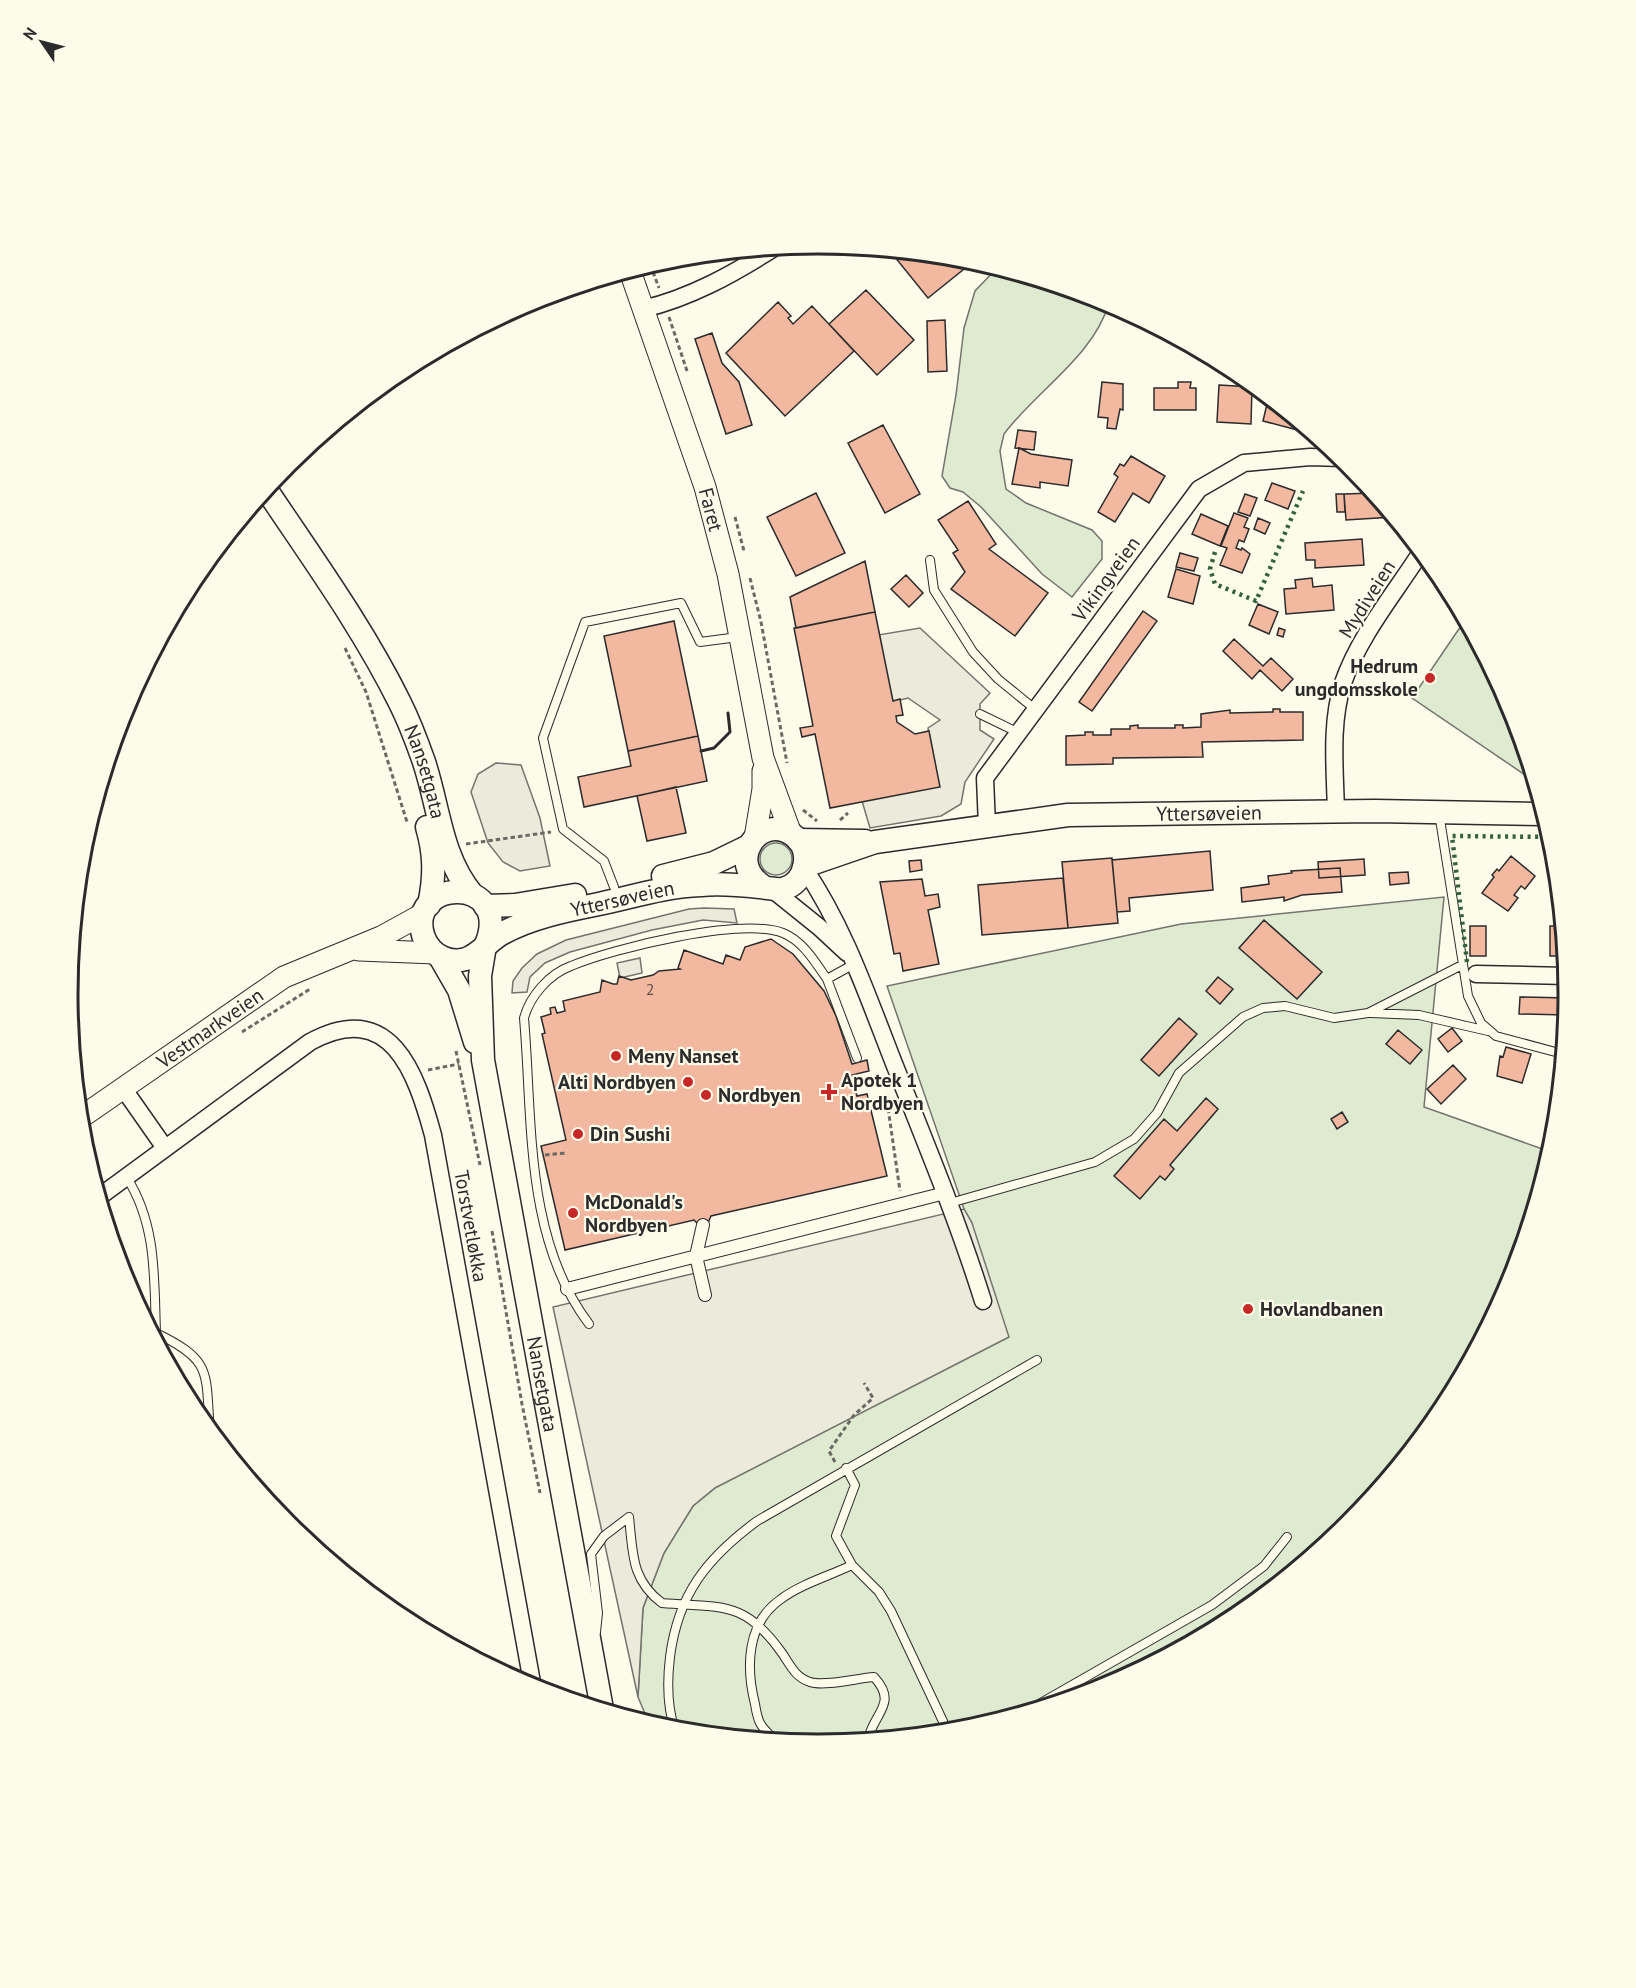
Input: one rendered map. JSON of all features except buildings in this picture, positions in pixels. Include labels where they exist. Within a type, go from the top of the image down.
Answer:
[{"type":"main road","name":"Nansetgata","points":[[271,497],[370,651],[400,703],[424,762],[447,847],[459,878],[479,900]]},
{"type":"main road","name":"Nansetgata","points":[[370,651],[411,768],[434,850],[433,883],[426,910]]},
{"type":"main road","name":"Yttersøveien","points":[[805,867],[875,842],[1068,815],[1336,812],[1536,814]]},
{"type":"main road","points":[[771,830],[795,837],[804,849],[805,867],[793,884],[769,888],[749,874],[746,855],[752,842],[771,830]]},
{"type":"main road","name":"Yttersøveien","points":[[795,837],[875,842]]},
{"type":"main road","name":"Yttersøveien","points":[[479,900],[549,900],[698,868],[752,842]]},
{"type":"main road","name":"Yttersøveien","points":[[486,944],[531,921],[578,908],[674,888],[720,884],[769,888]]},
{"type":"main road","points":[[455,891],[479,900],[492,923],[486,944],[473,956],[464,960],[454,960],[437,955],[423,936],[426,910],[446,892],[455,891]]},
{"type":"main road","name":"Nansetgata","points":[[483,1060],[485,1040],[480,985],[486,944]]},
{"type":"main road","name":"Nansetgata","points":[[437,955],[459,990],[474,1041],[483,1060],[594,1650],[601,1701]]},
{"type":"street","points":[[643,309],[665,304],[735,273],[760,257]]},
{"type":"street","name":"Faret","points":[[632,278],[705,487],[728,574],[763,758],[763,789],[752,842]]},
{"type":"street","name":"Vikingveien","points":[[987,825],[985,778],[1199,489],[1244,463],[1327,458]]},
{"type":"street","name":"Mydiveien","points":[[1336,812],[1334,755],[1343,684],[1368,636],[1416,560]]},
{"type":"street","name":"Faret","points":[[763,758],[795,837]]},
{"type":"street","points":[[805,867],[832,913],[856,963],[947,1198],[983,1301]]},
{"type":"street","points":[[769,888],[819,927],[856,963]]},
{"type":"street","name":"Vestmarkveien","points":[[90,1123],[123,1088],[284,977],[346,949],[381,937],[426,910]]},
{"type":"street","name":"Vestmarkveien","points":[[346,949],[437,955]]},
{"type":"street","points":[[1469,969],[1557,975]]},
{"type":"street","name":"Torstvetløkka","points":[[105,1193],[310,1042],[327,1033],[348,1029],[374,1034],[400,1052],[413,1073],[433,1135],[530,1676]]},
{"type":"street","points":[[123,1088],[165,1148]]},
{"type":"street","points":[[567,1289],[696,1256],[947,1198]]},
{"type":"street","points":[[704,1225],[696,1256],[705,1295]]},
{"type":"lane","points":[[930,560],[934,590],[973,652],[998,679],[1036,710]]},
{"type":"lane","points":[[614,886],[604,861],[563,829],[543,738],[585,622],[681,603],[700,642],[740,637]]},
{"type":"lane","points":[[980,714],[998,720],[1019,733]]},
{"type":"lane","points":[[1439,813],[1469,969],[1474,1013],[1488,1030]]},
{"type":"lane","points":[[589,1324],[561,1279],[538,1199],[532,1162],[524,1018],[527,1006],[536,992],[569,966],[641,945],[686,936],[762,928],[784,934],[807,951],[827,979],[857,1058]]},
{"type":"lane","points":[[827,979],[856,963]]},
{"type":"lane","points":[[1368,1013],[1469,969]]},
{"type":"lane","points":[[947,1198],[1095,1161],[1134,1139],[1157,1113],[1179,1073],[1243,1017],[1263,1008],[1285,1006],[1334,1018],[1368,1013],[1419,1016],[1488,1030],[1509,1041],[1555,1052]]},
{"type":"lane","points":[[127,1178],[138,1196],[150,1232],[155,1324]]},
{"type":"lane","points":[[162,1336],[187,1349],[202,1365],[208,1391],[209,1414]]},
{"type":"lane","points":[[671,1719],[667,1677],[673,1629],[693,1584],[734,1538],[757,1521],[843,1470],[1037,1360]]},
{"type":"lane","points":[[843,1470],[855,1485],[836,1536],[852,1565],[879,1592],[891,1611],[944,1723]]},
{"type":"lane","points":[[594,1650],[598,1614],[591,1554],[603,1536],[628,1517],[636,1571],[642,1584],[662,1603],[699,1604],[735,1610],[758,1626],[782,1653],[791,1669],[813,1683],[874,1677],[884,1687],[886,1705],[870,1732]]},
{"type":"lane","points":[[1053,1696],[1212,1605],[1264,1566],[1287,1537]]},
{"type":"lane","points":[[768,1732],[760,1723],[751,1687],[749,1662],[751,1642],[758,1626],[766,1613],[781,1599],[852,1565]]},
{"type":"path","points":[[343,645],[366,692],[410,830]]},
{"type":"path","points":[[455,845],[488,843],[563,829]]},
{"type":"path","points":[[233,1038],[319,983]]},
{"type":"path","points":[[455,1044],[482,1174]]},
{"type":"path","points":[[413,1073],[459,1064]]},
{"type":"path","points":[[855,1086],[882,1080]]},
{"type":"path","points":[[492,1231],[519,1393],[542,1503]]},
{"type":"path","points":[[843,1470],[828,1451],[854,1415],[873,1398],[864,1383]]},
{"type":"green space","points":[[991,275],[1056,293],[1105,312],[1090,340],[1077,357],[1004,434],[1000,451],[1006,489],[1026,503],[1092,530],[1102,541],[1102,559],[1072,597],[1042,574],[981,507],[963,492],[950,488],[942,476],[956,395],[964,328],[975,291]]},
{"type":"green space","name":"Hedrum ungdomsskole","points":[[1460,627],[1502,711],[1525,775],[1412,698]]},
{"type":"green space","points":[[776,843],[787,848],[792,859],[787,870],[776,875],[765,870],[760,859],[765,848]]},
{"type":"green space","name":"Hovlandbanen","points":[[1444,897],[1424,1107],[1542,1149],[1519,1232],[1502,1277],[1459,1364],[1433,1405],[1374,1482],[1306,1550],[1268,1581],[1188,1635],[1101,1678],[1010,1709],[915,1728],[866,1732],[818,1734],[721,1728],[645,1713],[638,1697],[643,1608],[664,1553],[693,1506],[715,1488],[972,1223],[964,1209],[887,986],[1181,924]]},
{"type":"shaded area","points":[[920,628],[990,693],[980,704],[980,730],[994,739],[965,782],[961,804],[941,816],[870,828],[862,801],[939,785],[928,728],[940,720],[908,698],[892,702],[878,635]]},
{"type":"shaded area","points":[[496,763],[521,765],[540,818],[550,866],[520,871],[503,862],[488,843],[471,792],[478,774]]},
{"type":"shaded area","points":[[689,909],[734,909],[737,923],[703,920],[652,930],[570,952],[545,963],[530,977],[527,992],[512,993],[513,981],[522,968],[537,954],[566,940]]},
{"type":"shaded area","points":[[640,958],[642,973],[620,978],[617,963]]},
{"type":"shaded area","points":[[964,1209],[972,1223],[1009,1337],[715,1488],[693,1506],[664,1553],[643,1608],[638,1697],[553,1307]]},
{"type":"hedge","points":[[1215,552],[1210,569],[1215,584],[1256,601],[1303,491]]},
{"type":"hedge","points":[[1467,962],[1452,836],[1541,837]]},
{"type":"wall","points":[[701,751],[714,748],[730,732],[728,713]]},
{"type":"place","name":"Hedrum ungdomsskole","points":[[1430,678]]},
{"type":"place","name":"Meny Nanset","points":[[616,1056]]},
{"type":"place","name":"Alti Nordbyen","points":[[688,1082]]},
{"type":"place","name":"Apotek 1 Nordbyen","points":[[829,1092]]},
{"type":"place","name":"Nordbyen","points":[[706,1095]]},
{"type":"place","name":"Din Sushi","points":[[578,1134]]},
{"type":"place","name":"McDonald's Nordbyen","points":[[573,1213]]},
{"type":"place","name":"Hovlandbanen","points":[[1248,1309]]}]
